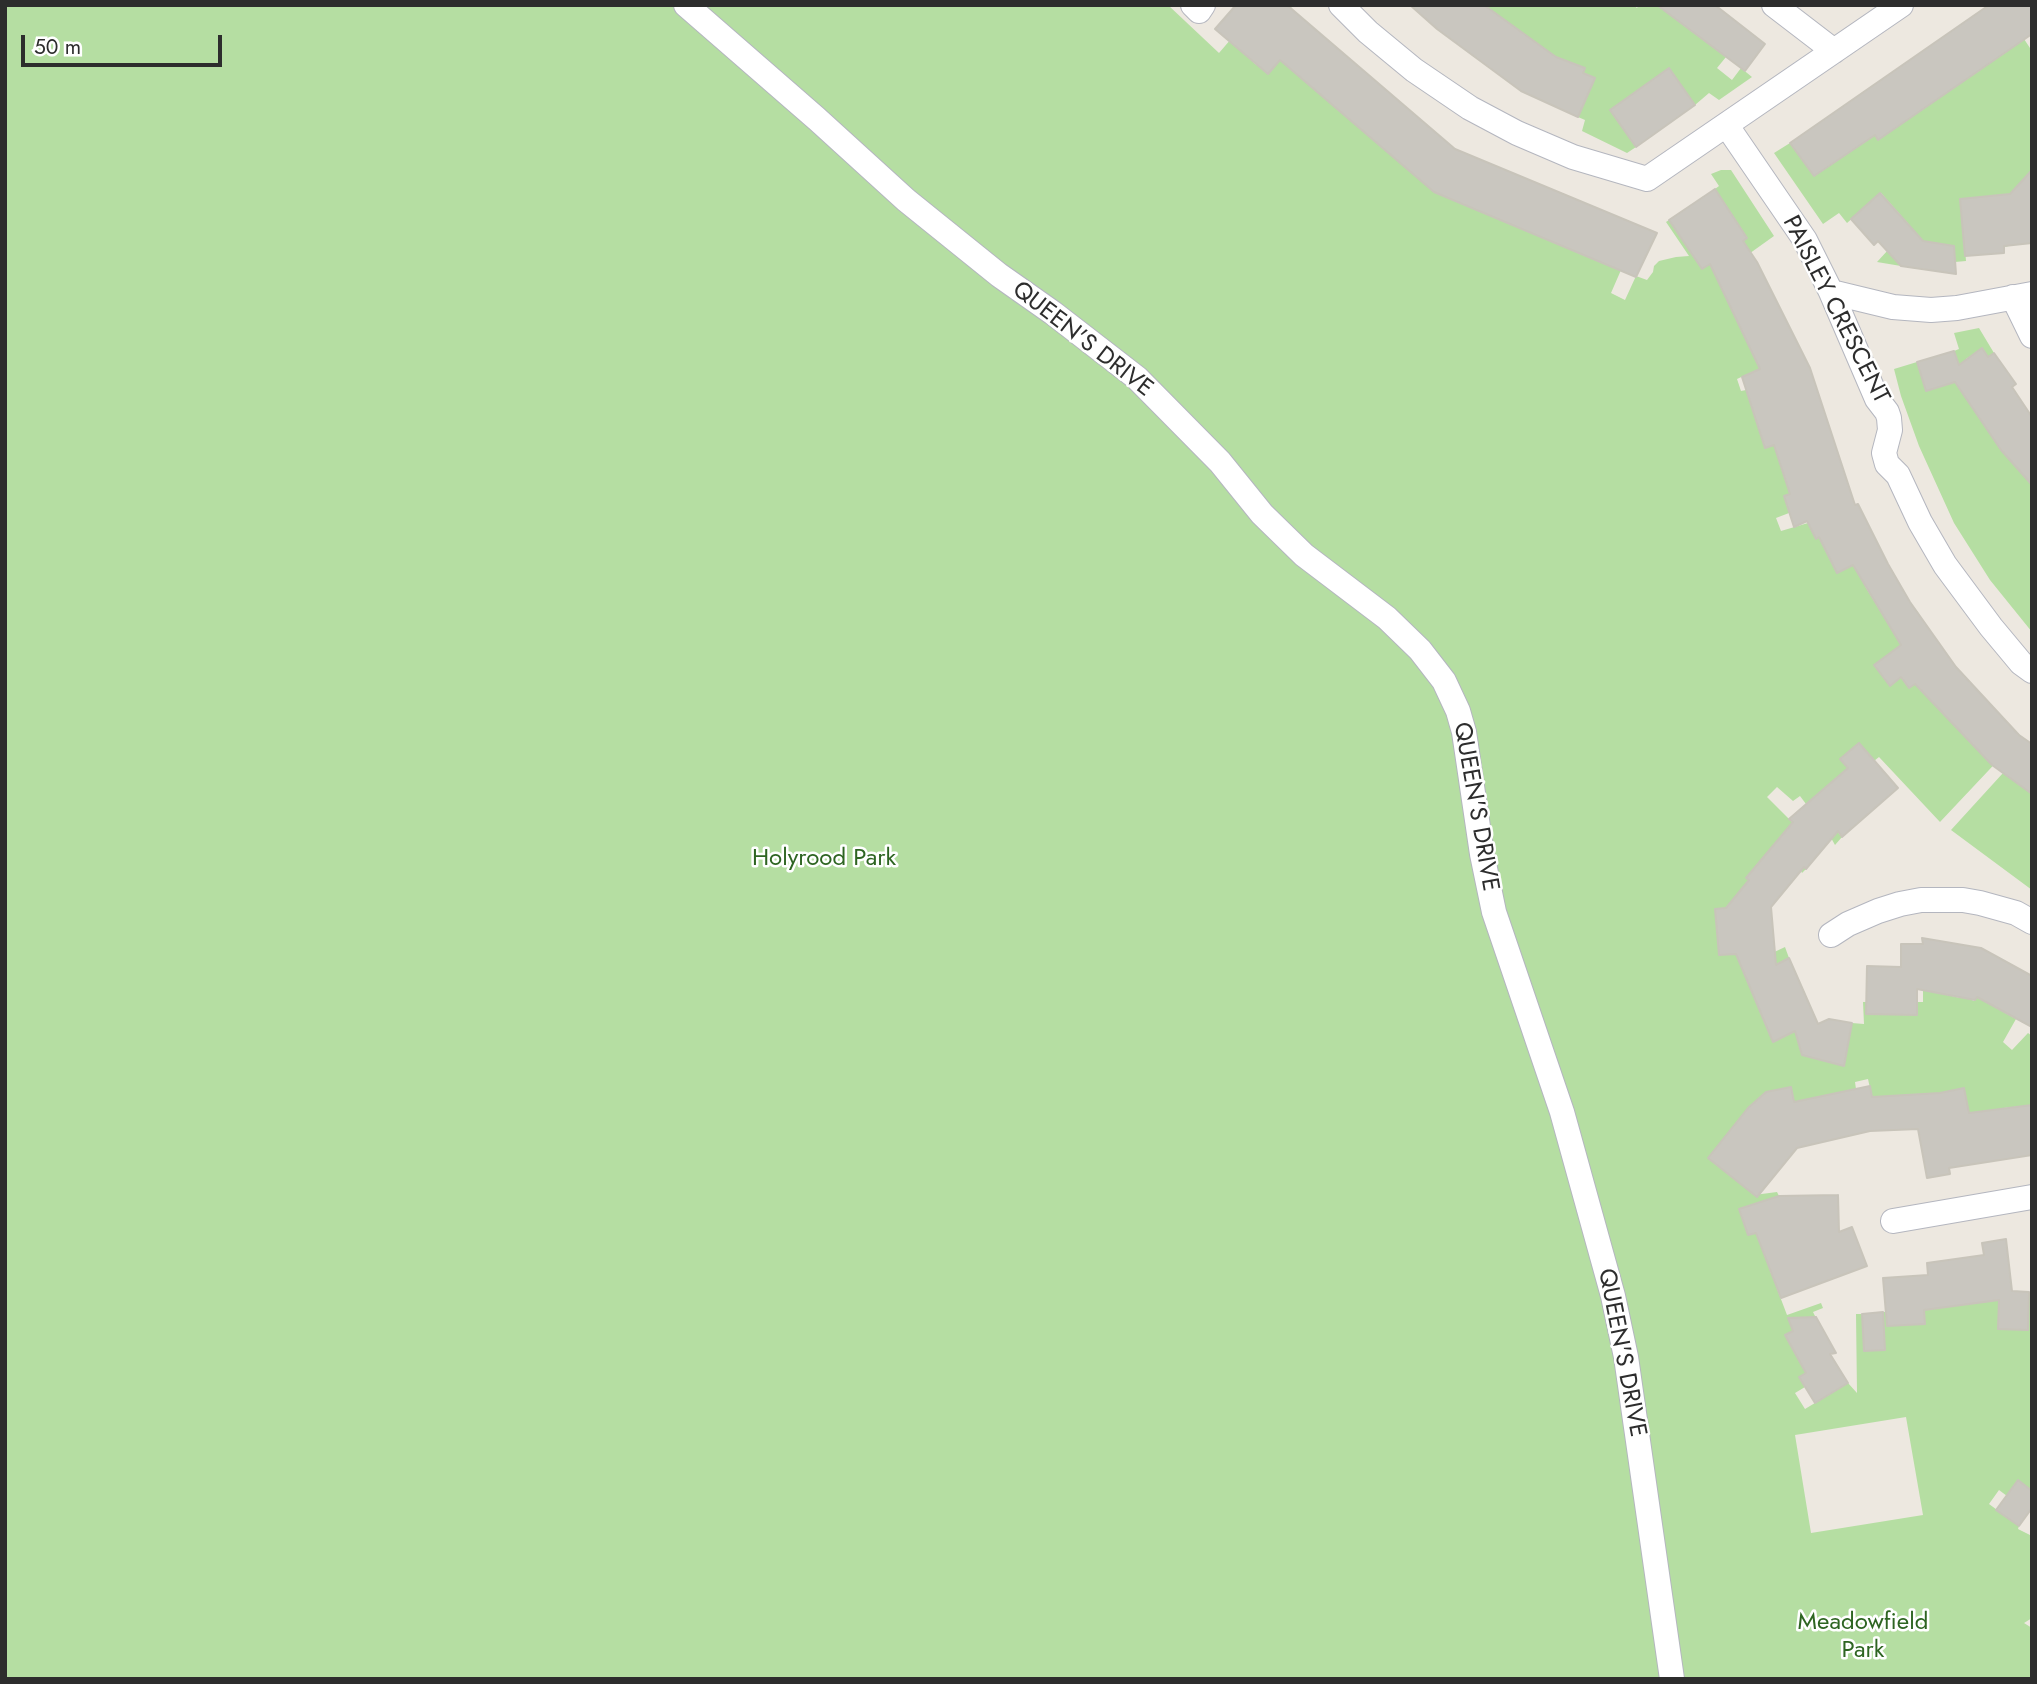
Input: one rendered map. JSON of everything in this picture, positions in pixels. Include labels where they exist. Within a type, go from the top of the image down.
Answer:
[{"type":"street","name":"QUEEN'S DRIVE","points":[[686,5],[906,200],[999,275],[1137,378],[1220,462],[1270,522],[1304,555],[1387,618],[1420,650],[1444,681],[1464,732],[1482,854],[1494,912],[1562,1112],[1613,1296],[1626,1357],[1672,1679]]},
{"type":"street","points":[[1341,5],[1414,70],[1470,108],[1544,145],[1601,167],[1647,179],[1901,5]]},
{"type":"street","points":[[1774,5],[1834,51]]},
{"type":"street","name":"PAISLEY CRESCENT","points":[[1727,126],[1805,240],[1831,292],[1877,399],[1889,418],[1890,429],[1884,453],[1887,464],[1898,475],[1920,522],[1945,565],[1991,627],[2021,663],[2032,671]]},
{"type":"street","points":[[1831,292],[1894,307],[1931,310],[2022,296],[2032,336]]},
{"type":"street","points":[[1831,935],[1878,911],[1921,900],[1980,903],[2032,922]]},
{"type":"street","points":[[1893,1222],[2032,1197]]},
{"type":"green space","name":"Holyrood Park","points":[[5,5],[1168,5],[1219,53],[1231,39],[1265,33],[1288,5],[1293,5],[1291,8],[1296,13],[1253,62],[1268,74],[1280,60],[1621,270],[1611,293],[1625,300],[1636,276],[1647,280],[1659,261],[1689,256],[1666,222],[1669,220],[1738,244],[1747,238],[1715,189],[1719,186],[1711,174],[1731,170],[1774,236],[1732,266],[1746,283],[1724,294],[1761,368],[1737,379],[1741,391],[1746,390],[1749,399],[1775,391],[1765,447],[1774,445],[1778,457],[1796,451],[1798,492],[1784,496],[1789,513],[1776,518],[1781,531],[1808,523],[1866,559],[1865,586],[1884,617],[1910,602],[1920,615],[1895,632],[1916,663],[1904,682],[1909,688],[1915,684],[1983,755],[2012,728],[2021,736],[1940,822],[1879,757],[1874,761],[1859,744],[1841,759],[1856,777],[1819,810],[1842,837],[1835,845],[1800,796],[1793,801],[1777,787],[1767,797],[1793,823],[1776,843],[1806,869],[1795,878],[1765,855],[1747,877],[1756,901],[1736,894],[1736,907],[1715,909],[1719,955],[1767,951],[1768,955],[1785,947],[1789,958],[1747,978],[1761,1010],[1804,991],[1809,1003],[1765,1023],[1773,1041],[1795,1031],[1844,1063],[1852,1023],[1864,1024],[1863,1002],[1877,1002],[1917,1014],[1917,1002],[1923,1002],[1923,990],[1961,998],[1971,947],[1966,997],[1974,1001],[1977,997],[2016,1019],[2003,1042],[2012,1050],[2028,1033],[2032,1036],[2032,1105],[2004,1108],[2010,1158],[1970,1117],[1964,1089],[1935,1094],[1945,1148],[1922,1151],[1920,1129],[1876,1116],[1868,1079],[1855,1082],[1856,1089],[1810,1099],[1797,1114],[1791,1087],[1766,1092],[1736,1123],[1737,1180],[1754,1195],[1777,1192],[1779,1196],[1739,1209],[1748,1235],[1788,1223],[1761,1245],[1771,1273],[1804,1261],[1810,1273],[1776,1286],[1787,1315],[1821,1303],[1823,1308],[1813,1312],[1816,1318],[1785,1335],[1831,1344],[1834,1349],[1829,1352],[1832,1357],[1799,1377],[1805,1387],[1795,1393],[1805,1409],[1848,1383],[1857,1393],[1856,1314],[1862,1314],[1864,1351],[1885,1350],[1885,1304],[1899,1302],[1925,1324],[1923,1287],[1943,1278],[1941,1261],[1946,1260],[1954,1306],[1978,1303],[2000,1291],[1998,1329],[2028,1330],[2029,1292],[2032,1292],[2032,1491],[2017,1481],[2007,1496],[1999,1490],[1989,1504],[2019,1526],[2018,1529],[2032,1536],[2032,1618],[2024,1623],[2032,1628],[2032,1679],[5,1679]],"holes":[[[1906,1417],[1923,1515],[1811,1533],[1795,1435]]]},
{"type":"green space","points":[[1482,5],[1633,5],[1637,8],[1639,5],[1657,5],[1726,57],[1717,68],[1732,80],[1741,68],[1752,77],[1719,100],[1709,93],[1695,105],[1669,69],[1610,110],[1636,147],[1627,153],[1582,131],[1585,120],[1578,117],[1546,56]]},
{"type":"green space","points":[[2024,39],[2032,51],[2032,185],[2009,201],[2014,245],[2004,247],[1961,199],[1966,261],[1955,262],[1954,246],[1905,239],[1901,266],[1877,262],[1910,226],[1881,193],[1847,223],[1839,213],[1823,224],[1774,153],[1790,143],[1814,176],[1875,135],[1879,139]]},
{"type":"green space","points":[[1979,328],[1994,353],[1988,357],[1982,349],[1966,359],[2017,467],[2032,485],[2032,632],[1990,580],[1954,523],[1919,446],[1894,369],[1917,362],[1926,390],[1963,379],[1954,351],[1959,349],[1954,333]]},
{"type":"green space","points":[[2003,773],[2032,793],[2032,890],[1951,830]]},
{"type":"building","points":[[1236,5],[1287,5],[1455,149],[1657,233],[1636,277],[1434,192],[1280,60],[1268,74],[1215,29]]},
{"type":"building","points":[[1410,5],[1484,5],[1556,57],[1585,68],[1583,73],[1595,78],[1578,117],[1521,91],[1437,29]]},
{"type":"building","points":[[1657,5],[1715,5],[1765,44],[1745,71]]},
{"type":"building","points":[[1989,5],[2032,5],[2032,34],[1878,140],[1875,135],[1814,176],[1790,143]]},
{"type":"building","points":[[1669,68],[1695,105],[1636,147],[1610,110]]},
{"type":"building","points":[[2032,170],[2032,243],[2004,246],[2004,253],[1965,256],[1960,199],[2010,194]]},
{"type":"building","points":[[1715,189],[1747,238],[1743,241],[1757,262],[1810,368],[1855,505],[1858,504],[1888,564],[1910,602],[1956,667],[2019,735],[2032,744],[2032,794],[1992,765],[1915,684],[1909,688],[1901,677],[1890,686],[1874,665],[1901,645],[1853,565],[1837,573],[1819,537],[1816,539],[1807,521],[1794,527],[1784,496],[1790,494],[1774,445],[1765,448],[1742,377],[1760,369],[1710,264],[1702,269],[1669,220]]},
{"type":"building","points":[[1880,193],[1923,241],[1954,246],[1956,274],[1901,266],[1878,241],[1874,245],[1851,219]]},
{"type":"building","points":[[1982,348],[1988,357],[1994,353],[2016,384],[2012,387],[2032,417],[2032,485],[2001,450],[1955,382],[1926,391],[1917,362],[1954,351],[1959,365]]},
{"type":"building","points":[[1859,743],[1898,788],[1842,837],[1838,831],[1771,907],[1776,965],[1789,958],[1818,1024],[1829,1019],[1852,1023],[1844,1066],[1802,1055],[1795,1031],[1773,1042],[1736,954],[1719,955],[1715,909],[1726,908],[1749,880],[1746,878],[1793,822],[1789,819],[1848,768],[1840,759]]},
{"type":"building","points":[[1922,938],[1981,948],[2032,976],[2032,1027],[1977,997],[1975,1000],[1917,989],[1917,1015],[1866,1014],[1867,966],[1901,967],[1901,944],[1923,944]]},
{"type":"building","points":[[1870,1086],[1872,1097],[1940,1093],[1964,1088],[1969,1113],[2032,1105],[2032,1155],[1949,1168],[1950,1174],[1927,1178],[1918,1129],[1870,1131],[1797,1148],[1757,1197],[1708,1158],[1748,1108],[1766,1092],[1791,1087],[1794,1102]]},
{"type":"building","points":[[1838,1195],[1839,1232],[1852,1227],[1867,1266],[1781,1298],[1756,1233],[1748,1235],[1739,1209],[1779,1196]]},
{"type":"building","points":[[2006,1239],[2012,1291],[2029,1292],[2028,1330],[1998,1329],[1999,1300],[1924,1310],[1925,1324],[1887,1326],[1883,1278],[1928,1275],[1927,1263],[1984,1255],[1982,1243]]},
{"type":"building","points":[[1883,1312],[1885,1350],[1864,1351],[1862,1314]]},
{"type":"building","points":[[1816,1317],[1836,1353],[1830,1354],[1848,1383],[1815,1403],[1799,1377],[1806,1373],[1785,1335],[1793,1331],[1788,1318]]},
{"type":"building","points":[[2018,1480],[2032,1491],[2032,1508],[2019,1526],[1996,1510]]},
{"type":"park label","name":"Meadowfield Park","points":[[1863,1637]]}]
